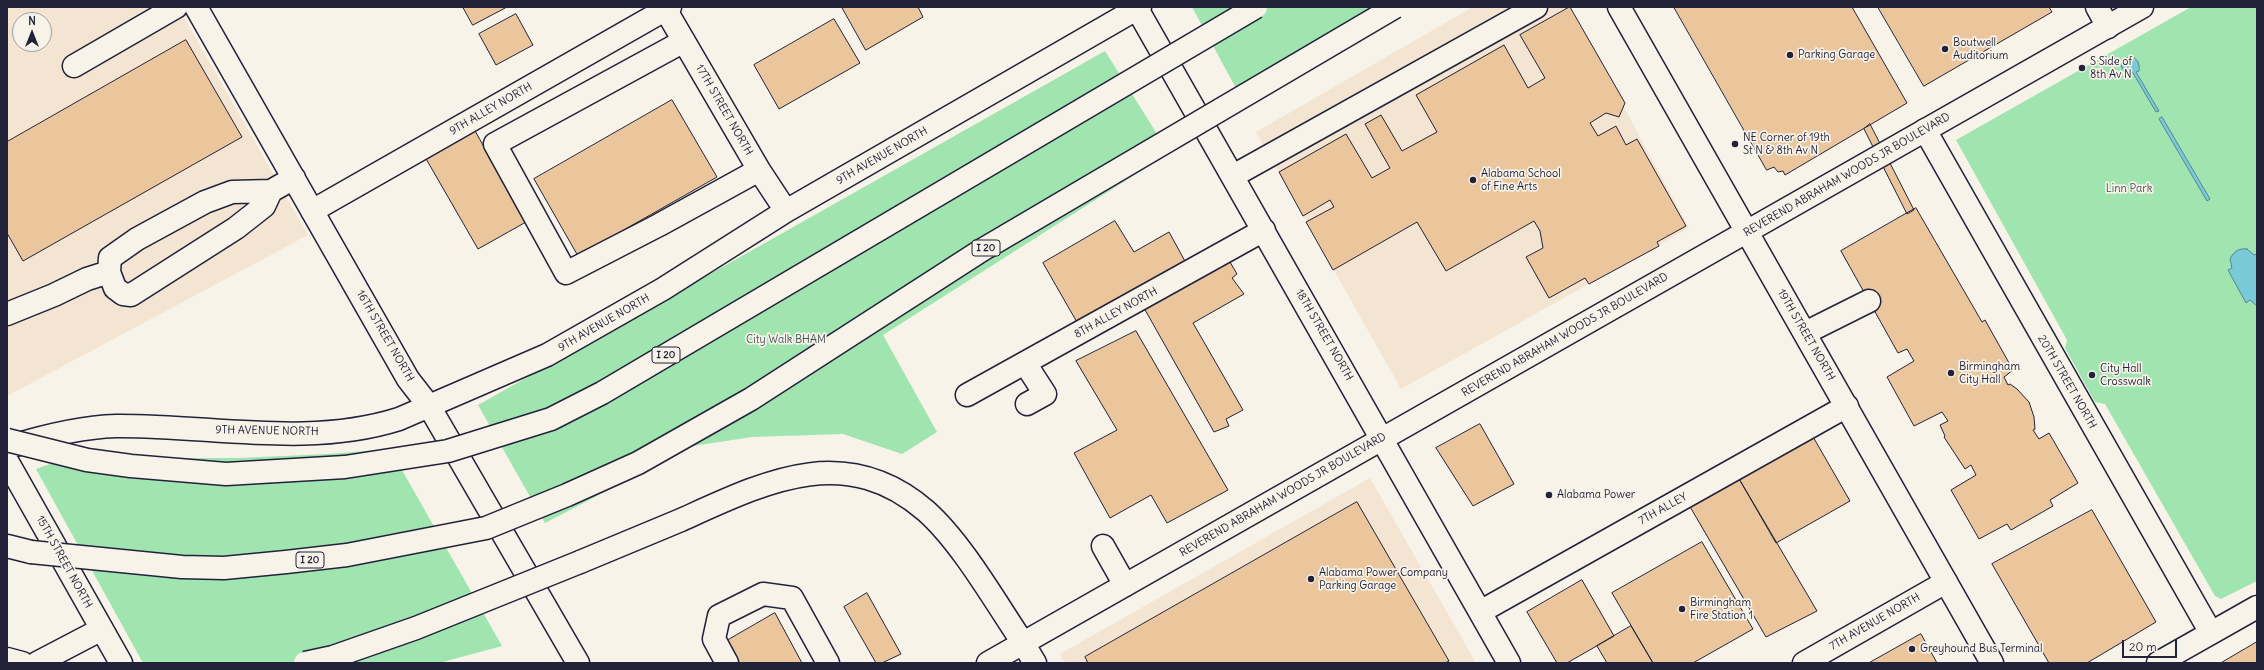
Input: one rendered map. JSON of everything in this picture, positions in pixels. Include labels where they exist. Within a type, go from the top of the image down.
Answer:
[{"type":"main road","points":[[74,66],[176,7]]},
{"type":"main road","name":"16TH STREET NORTH","points":[[196,7],[408,379],[429,406],[578,663]]},
{"type":"main road","name":"I 20","points":[[7,440],[87,460],[131,466],[226,474],[345,467],[448,451],[551,419],[602,393],[1256,7]]},
{"type":"main road","name":"I 20","points":[[7,546],[31,552],[182,567],[224,568],[347,555],[486,528],[567,495],[638,463],[751,399],[982,250],[1395,7]]},
{"type":"main road","points":[[1233,176],[1536,7]]},
{"type":"main road","name":"19TH STREET NORTH","points":[[1619,7],[1992,663]]},
{"type":"main road","points":[[2097,7],[2108,27]]},
{"type":"main road","name":"REVEREND ABRAHAM WOODS JR BOULEVARD","points":[[988,663],[2142,7]]},
{"type":"main road","name":"17TH STREET NORTH","points":[[666,8],[759,170],[786,211]]},
{"type":"main road","name":"9TH ALLEY NORTH","points":[[312,210],[666,8]]},
{"type":"main road","name":"18TH STREET NORTH","points":[[1138,8],[1383,438],[1509,663]]},
{"type":"main road","name":"9TH AVENUE NORTH","points":[[7,447],[50,434],[115,426],[313,434],[379,426],[547,355],[663,289],[786,211],[1138,8]]},
{"type":"main road","points":[[684,41],[495,144],[566,274],[759,170]]},
{"type":"main road","name":"20TH STREET NORTH","points":[[1925,130],[2211,633]]},
{"type":"main road","points":[[271,191],[264,206],[236,228],[131,295],[123,294],[115,288],[109,272],[110,258],[137,239],[205,202],[232,192],[271,191],[294,178]]},
{"type":"main road","name":"8TH ALLEY NORTH","points":[[967,395],[1264,230]]},
{"type":"main road","points":[[7,314],[54,295],[87,279],[109,272]]},
{"type":"main road","points":[[1805,333],[1869,301]]},
{"type":"main road","points":[[1025,363],[1045,394],[1027,404]]},
{"type":"main road","name":"7TH ALLEY","points":[[1480,612],[1847,406]]},
{"type":"main road","name":"15TH STREET NORTH","points":[[7,461],[121,663]]},
{"type":"main road","points":[[305,663],[333,657],[416,628],[580,562],[741,492],[802,474],[838,472],[875,480],[905,495],[927,512],[952,539],[1035,663]]},
{"type":"main road","points":[[1103,546],[1125,585]]},
{"type":"main road","name":"7TH AVENUE NORTH","points":[[1804,663],[1946,582]]},
{"type":"main road","points":[[726,663],[714,639],[719,616],[764,594],[792,598],[828,663]]},
{"type":"main road","points":[[2158,663],[2257,607]]},
{"type":"main road","points":[[37,663],[102,629]]},
{"type":"main road","points":[[7,659],[22,663]]},
{"type":"shaded area","points":[[7,7],[178,7],[308,235],[7,396]]},
{"type":"shaded area","name":"Alabama School of Fine Arts","points":[[1473,7],[1570,7],[1689,228],[1401,389],[1256,132]]},
{"type":"shaded area","name":"Alabama Power Company Parking Garage","points":[[1370,478],[1476,663],[1065,663],[1060,654]]},
{"type":"green space","points":[[1192,7],[1403,7],[1244,103]]},
{"type":"green space","name":"Linn Park","points":[[2191,7],[2257,7],[2257,581],[2221,599],[2215,596],[2105,404],[2095,402],[2065,348],[2067,340],[1956,140]]},
{"type":"green space","name":"City Walk BHAM","points":[[1105,51],[1169,153],[883,335],[937,432],[902,454],[843,434],[752,437],[693,446],[545,523],[478,405]]},
{"type":"green space","points":[[390,449],[502,646],[439,663],[143,663],[36,469],[80,453],[166,458],[238,458],[328,454]]},
{"type":"water","points":[[2131,56],[2138,62],[2139,71],[2136,72],[2159,111],[2156,112],[2133,73],[2125,73],[2121,66],[2123,60]]},
{"type":"water","points":[[2162,117],[2210,199],[2207,201],[2159,119]]},
{"type":"water","points":[[2247,249],[2254,255],[2257,254],[2257,306],[2250,300],[2246,303],[2228,270],[2232,268],[2230,259],[2233,254],[2239,250]]},
{"type":"building","points":[[463,7],[507,7],[473,25]]},
{"type":"building","points":[[842,7],[918,7],[923,17],[866,50]]},
{"type":"building","points":[[1570,7],[1625,103],[1619,117],[1606,113],[1590,123],[1598,136],[1616,126],[1626,145],[1637,139],[1686,226],[1657,242],[1659,246],[1589,284],[1585,278],[1549,298],[1526,257],[1543,248],[1540,231],[1534,221],[1446,271],[1417,222],[1333,270],[1306,222],[1334,207],[1330,200],[1303,216],[1279,172],[1346,134],[1372,178],[1390,168],[1365,124],[1381,115],[1402,151],[1437,132],[1416,95],[1504,45],[1528,88],[1545,78],[1520,35]]},
{"type":"building","name":"Parking Garage","points":[[1674,7],[1852,7],[1907,103],[1785,175],[1783,171],[1778,172],[1774,167],[1767,170]]},
{"type":"building","name":"Boutwell Auditorium","points":[[1878,7],[2049,7],[2052,12],[1924,86]]},
{"type":"building","points":[[516,14],[533,45],[496,65],[479,34]]},
{"type":"building","points":[[834,19],[860,63],[779,109],[754,65]]},
{"type":"building","points":[[186,40],[242,137],[23,261],[7,233],[7,142]]},
{"type":"building","points":[[672,100],[717,177],[578,256],[534,179]]},
{"type":"building","points":[[1870,124],[1914,210],[1907,214],[1864,129]]},
{"type":"building","points":[[474,129],[526,222],[478,249],[425,157]]},
{"type":"building","name":"Birmingham City Hall","points":[[1916,208],[1982,322],[1985,320],[2013,370],[2004,377],[2008,385],[2010,384],[2017,389],[2029,402],[2034,417],[2035,429],[2033,430],[2039,439],[2049,433],[2078,483],[2050,500],[2053,506],[2011,530],[2007,524],[1979,539],[1951,490],[1976,475],[1971,465],[1965,469],[1944,437],[1945,436],[1940,425],[1948,421],[1942,412],[1914,426],[1887,377],[1914,361],[1907,349],[1898,353],[1841,251]]},
{"type":"building","points":[[1115,221],[1134,252],[1169,232],[1186,263],[1078,324],[1043,263]]},
{"type":"building","points":[[1230,262],[1237,274],[1232,278],[1244,294],[1193,323],[1243,410],[1226,419],[1229,426],[1214,432],[1144,308]]},
{"type":"building","points":[[1136,331],[1228,490],[1167,523],[1151,495],[1110,518],[1074,453],[1117,430],[1076,361]]},
{"type":"building","points":[[1480,424],[1514,484],[1473,506],[1436,448]]},
{"type":"building","points":[[1812,435],[1850,501],[1776,543],[1738,477]]},
{"type":"building","points":[[1738,477],[1817,611],[1766,637],[1689,505]]},
{"type":"building","name":"Alabama Power Company Parking Garage","points":[[1357,502],[1449,661],[1445,663],[1088,663],[1085,657]]},
{"type":"building","points":[[2092,510],[2156,622],[2087,663],[2049,663],[1992,564]]},
{"type":"building","name":"Birmingham Fire Station 1","points":[[1702,542],[1753,629],[1693,663],[1653,663],[1612,593]]},
{"type":"building","points":[[1582,580],[1614,636],[1567,663],[1557,663],[1527,612]]},
{"type":"building","points":[[867,593],[901,654],[882,663],[876,663],[844,607]]},
{"type":"building","points":[[775,613],[802,663],[735,663],[723,643]]},
{"type":"building","points":[[1631,626],[1653,663],[1607,663],[1597,646]]},
{"type":"building","name":"Greyhound Bus Terminal","points":[[1921,634],[1937,663],[1869,663]]},
{"type":"building","points":[[2257,642],[2257,663],[2221,663]]},
{"type":"place","name":"Boutwell Auditorium","points":[[1945,49]]},
{"type":"place","name":"Parking Garage","points":[[1790,55]]},
{"type":"place","name":"S Side of 8th Av N","points":[[2082,68]]},
{"type":"place","name":"NE Corner of 19th St N & 8th Av N","points":[[1735,144]]},
{"type":"place","name":"Alabama School of Fine Arts","points":[[1473,180]]},
{"type":"place","name":"Birmingham City Hall","points":[[1951,373]]},
{"type":"place","name":"City Hall Crosswalk","points":[[2092,375]]},
{"type":"place","name":"Alabama Power","points":[[1549,495]]},
{"type":"place","name":"Alabama Power Company Parking Garage","points":[[1311,579]]},
{"type":"place","name":"Birmingham Fire Station 1","points":[[1682,609]]},
{"type":"place","name":"Greyhound Bus Terminal","points":[[1912,649]]}]
